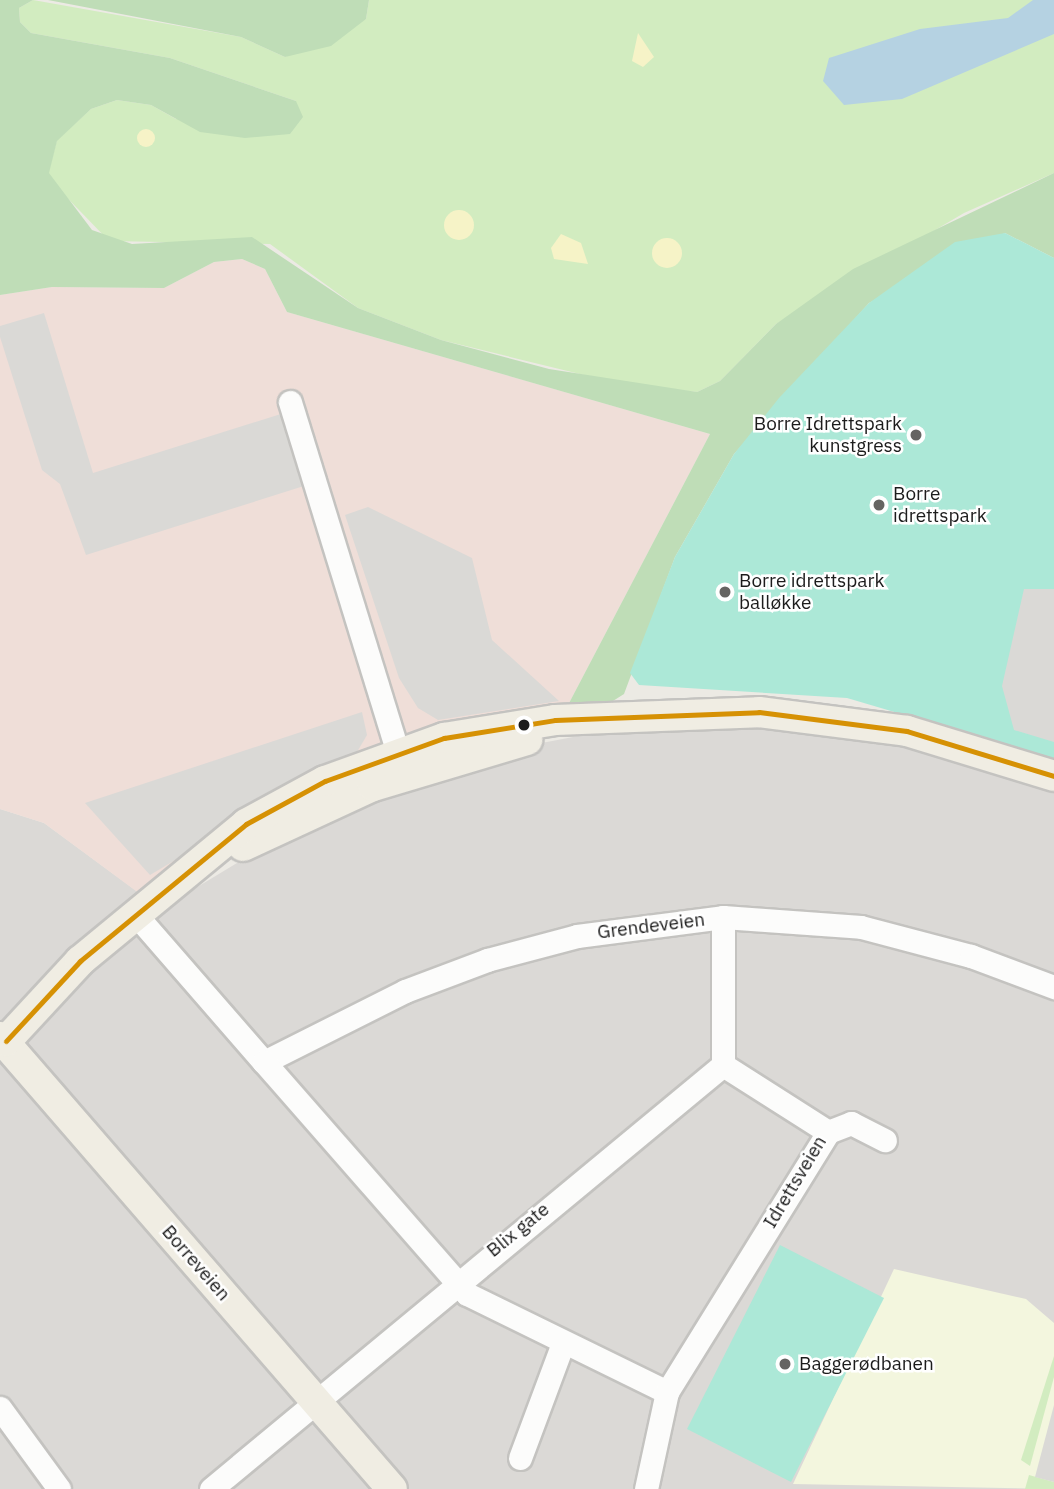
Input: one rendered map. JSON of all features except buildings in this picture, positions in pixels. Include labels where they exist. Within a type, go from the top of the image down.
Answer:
[{"type":"main road","points":[[3,1039],[80,961],[219,852],[401,763],[588,722],[702,712],[795,714],[919,734],[1054,776]]},
{"type":"main road","name":"Borreveien","points":[[3,1039],[392,1489]]},
{"type":"street","points":[[289,402],[401,763]]},
{"type":"street","points":[[136,915],[454,1282],[563,1343],[667,1392]]},
{"type":"street","points":[[723,917],[723,1065]]},
{"type":"street","name":"Grendeveien","points":[[264,1062],[405,991],[487,960],[577,936],[723,917],[861,927],[971,956],[1054,986]]},
{"type":"street","name":"Idrettsveien","points":[[646,1489],[667,1392],[828,1132],[723,1065]]},
{"type":"street","name":"Blix gate","points":[[211,1489],[319,1404],[454,1282],[723,1065]]},
{"type":"street","points":[[828,1132],[851,1123],[885,1140]]},
{"type":"street","points":[[520,1458],[563,1343]]},
{"type":"street","points":[[0,1408],[59,1489]]},
{"type":"shaded area","points":[[242,259],[265,269],[287,312],[710,434],[567,707],[140,894],[44,823],[0,809],[0,295],[52,287],[164,288],[214,262]]},
{"type":"shaded area","points":[[44,313],[93,473],[284,413],[307,485],[86,555],[60,484],[42,470],[0,337],[0,326]]},
{"type":"shaded area","points":[[368,507],[472,558],[492,640],[559,701],[438,720],[418,708],[399,678],[345,515]]},
{"type":"shaded area","points":[[1024,589],[1054,589],[1054,742],[1014,730],[1002,686]]},
{"type":"shaded area","points":[[362,712],[367,735],[357,752],[150,875],[85,803]]},
{"type":"shaded area","points":[[793,723],[901,738],[1054,789],[1054,1489],[0,1489],[0,809],[44,823],[161,909],[316,815],[495,752],[599,732]]},
{"type":"shaded area","points":[[894,1269],[1026,1299],[1054,1323],[1054,1489],[793,1484]]},
{"type":"shaded area","points":[[1054,1405],[1054,1482],[1035,1477]]},
{"type":"green space","points":[[0,0],[33,0],[19,8],[20,22],[31,33],[170,58],[296,101],[303,117],[290,134],[245,138],[200,132],[151,105],[117,100],[91,109],[57,141],[49,173],[92,230],[132,244],[252,237],[358,308],[441,340],[549,369],[697,392],[720,381],[776,324],[853,269],[1054,173],[1054,258],[1005,233],[869,303],[734,454],[675,557],[624,694],[605,706],[567,707],[710,434],[287,312],[265,269],[242,259],[214,262],[164,288],[52,287],[0,295]]},
{"type":"green space","points":[[33,0],[241,37],[285,57],[366,19],[369,0],[1054,0],[1054,173],[964,213],[776,324],[720,381],[697,392],[621,384],[441,340],[358,308],[270,244],[109,241],[47,177],[57,140],[91,109],[117,100],[151,105],[176,119],[296,101],[170,58],[31,33],[20,22],[19,8]]},
{"type":"green space","points":[[48,0],[369,0],[366,19],[331,46],[285,57],[241,37]]},
{"type":"green space","name":"Borre idrettspark","points":[[1005,233],[1054,258],[1054,759],[847,698],[639,685],[630,673],[675,557],[734,454],[779,398],[869,303],[955,242]]},
{"type":"green space","name":"Baggerødbanen","points":[[780,1245],[884,1298],[791,1482],[687,1429]]},
{"type":"green space","points":[[1054,1356],[1054,1377],[1030,1466],[1021,1460]]},
{"type":"green space","points":[[1029,1475],[1054,1482],[1054,1489],[1025,1489]]},
{"type":"sand","points":[[638,33],[654,57],[643,67],[632,61]]},
{"type":"sand","points":[[142,129],[150,129],[155,138],[153,145],[142,147],[137,142],[137,134]]},
{"type":"sand","points":[[459,210],[470,214],[474,225],[470,236],[459,240],[448,236],[444,225],[448,214]]},
{"type":"sand","points":[[561,234],[581,243],[588,264],[554,259],[551,248]]},
{"type":"sand","points":[[667,238],[678,242],[682,253],[678,264],[667,268],[656,264],[652,253],[656,242]]},
{"type":"water","points":[[1033,0],[1054,0],[1054,34],[902,99],[844,105],[823,81],[829,58],[920,29],[1008,18]]},
{"type":"transit line","points":[[6,1041],[80,961],[246,824],[325,781],[444,738],[555,720],[759,712],[907,731],[1054,776]]},
{"type":"place","name":"Borre Idrettspark kunstgress","points":[[916,435]]},
{"type":"place","name":"Borre idrettspark","points":[[879,505]]},
{"type":"place","name":"Borre idrettspark balløkke","points":[[725,592]]},
{"type":"place","name":"Baggerødbanen","points":[[785,1364]]}]
